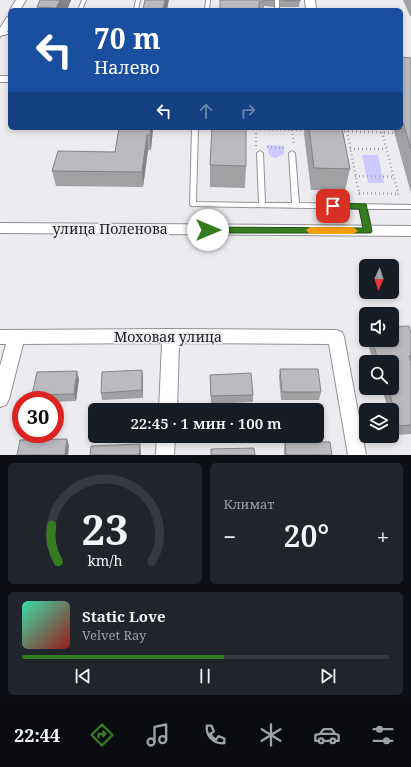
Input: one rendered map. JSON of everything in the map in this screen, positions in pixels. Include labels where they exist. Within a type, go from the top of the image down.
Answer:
[{"type":"street","points":[[4,34],[8,24]]},
{"type":"street","name":"улица Поленова","points":[[0,228],[411,231]]},
{"type":"street","points":[[168,403],[171,336]]},
{"type":"street","name":"Моховая улица","points":[[8,337],[171,336],[336,338],[357,455]]},
{"type":"street","points":[[0,399],[8,337]]},
{"type":"street","points":[[165,455],[166,443]]},
{"type":"lane","points":[[194,130],[193,204],[411,207]]},
{"type":"lane","points":[[258,150],[262,205]]},
{"type":"lane","points":[[293,151],[296,206]]},
{"type":"lane","points":[[362,207],[368,231]]},
{"type":"path","points":[[256,130],[258,150]]},
{"type":"path","points":[[293,151],[292,130],[314,130]]},
{"type":"path","points":[[336,131],[404,133]]},
{"type":"path","points":[[347,131],[362,207]]},
{"type":"path","points":[[382,132],[401,207]]},
{"type":"path","points":[[252,147],[258,150],[293,151],[298,148]]},
{"type":"path","points":[[350,149],[386,150]]},
{"type":"path","points":[[355,176],[394,177]]},
{"type":"path","points":[[359,192],[398,194]]},
{"type":"shaded area","points":[[268,145],[283,146],[284,154],[276,158],[271,157],[268,152]]},
{"type":"shaded area","points":[[362,155],[378,155],[384,183],[368,183]]},
{"type":"building","points":[[40,0],[60,0],[56,8],[37,7]]},
{"type":"building","points":[[145,0],[165,0],[163,8],[143,8]]},
{"type":"building","points":[[220,0],[264,0],[264,2],[259,2],[259,8],[220,8]]},
{"type":"building","points":[[403,57],[411,58],[411,149],[403,123]]},
{"type":"building","points":[[119,130],[151,130],[150,135],[147,135],[142,172],[52,171],[58,151],[115,152]]},
{"type":"building","points":[[212,130],[246,130],[246,166],[210,165]]},
{"type":"building","points":[[309,130],[342,130],[350,169],[314,168]]},
{"type":"building","points":[[409,326],[411,333],[411,356],[409,356],[411,362],[411,425],[399,426],[399,403],[392,403],[390,395],[399,395],[399,355],[376,355],[374,347],[399,347],[399,327]]},
{"type":"building","points":[[280,369],[318,369],[321,392],[282,392]]},
{"type":"building","points":[[142,370],[142,390],[101,393],[102,372]]},
{"type":"building","points":[[77,371],[74,394],[64,394],[64,391],[33,391],[37,372]]},
{"type":"building","points":[[251,373],[253,395],[211,396],[210,375]]},
{"type":"building","points":[[64,439],[67,439],[65,455],[17,455],[19,443],[64,443]]},
{"type":"building","points":[[324,442],[330,442],[332,455],[286,455],[285,443]]},
{"type":"building","points":[[140,444],[139,455],[90,455],[91,446]]},
{"type":"building","points":[[254,448],[255,455],[211,455],[211,449]]},
{"type":"slow traffic","points":[[310,230],[353,231]]},
{"type":"route","points":[[208,230],[368,231],[363,206],[333,206]]}]
